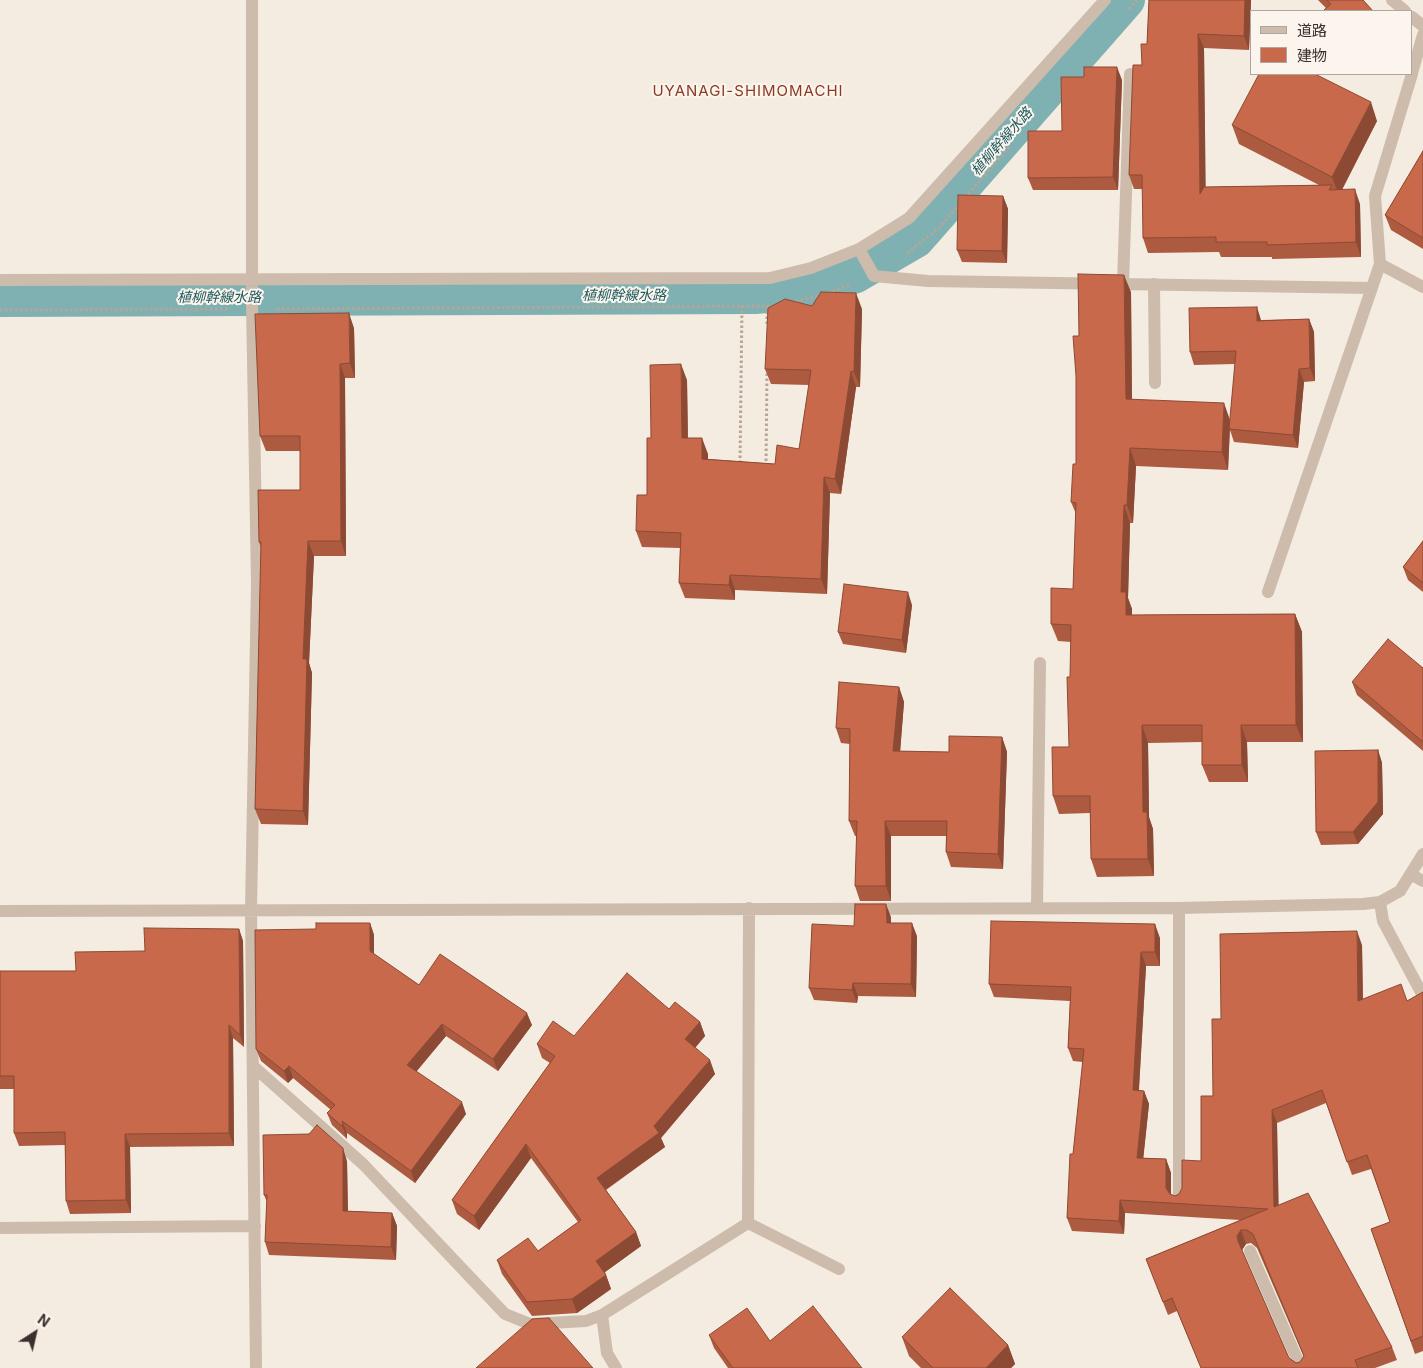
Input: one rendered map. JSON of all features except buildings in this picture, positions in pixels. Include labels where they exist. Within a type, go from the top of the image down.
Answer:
[{"type":"street","points":[[252,0],[252,304],[256,583],[251,910],[256,1368]]},
{"type":"street","points":[[0,280],[252,282],[770,278],[811,268],[859,249],[909,218],[1105,0]]},
{"type":"street","points":[[1392,0],[1404,10]]},
{"type":"street","points":[[1413,18],[1423,26]]},
{"type":"street","points":[[1413,71],[1423,36]]},
{"type":"street","points":[[1123,284],[1130,74]]},
{"type":"street","points":[[1268,592],[1380,264],[1375,196],[1412,75]]},
{"type":"street","points":[[859,249],[874,276],[928,281],[1372,288]]},
{"type":"street","points":[[1380,264],[1423,286]]},
{"type":"street","points":[[1154,284],[1155,383]]},
{"type":"street","points":[[1037,908],[1040,663]]},
{"type":"street","points":[[0,911],[1179,908],[1380,902],[1400,891],[1417,878],[1423,854]]},
{"type":"street","points":[[1380,902],[1383,921],[1423,996]]},
{"type":"street","points":[[748,1224],[749,908]]},
{"type":"street","points":[[1179,908],[1179,1201]]},
{"type":"street","points":[[254,1066],[363,1164],[506,1314],[530,1324],[586,1321],[602,1315],[748,1224]]},
{"type":"street","points":[[748,1224],[839,1269]]},
{"type":"street","points":[[0,1228],[255,1226]]},
{"type":"street","points":[[1250,1251],[1300,1368]]},
{"type":"street","points":[[602,1315],[607,1353],[616,1368]]},
{"type":"path","points":[[740,464],[742,306]]},
{"type":"path","points":[[767,307],[767,325]]},
{"type":"path","points":[[766,472],[767,362]]},
{"type":"waterway","name":"植柳幹線水路","points":[[0,299],[755,296],[794,292],[828,284],[856,275],[916,240],[1127,0]]},
{"type":"district","name":"UYANAGI-SHIMOMACHI","points":[[748,91]]}]
